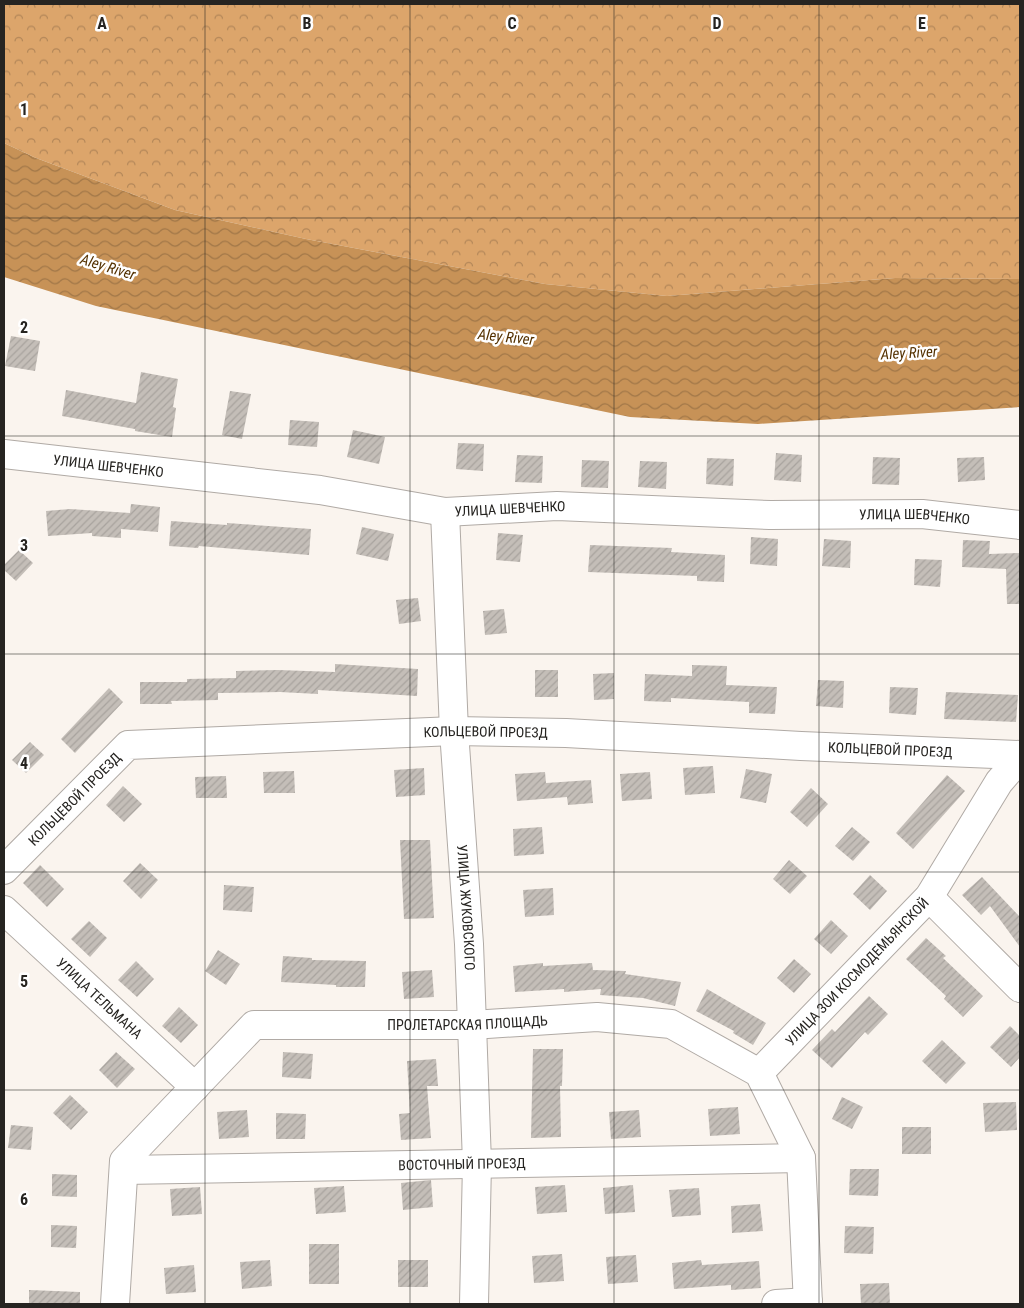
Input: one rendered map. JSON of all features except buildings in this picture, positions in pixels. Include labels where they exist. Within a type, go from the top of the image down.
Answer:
[{"type":"street","name":"УЛИЦА ШЕВЧЕНКО","points":[[4,454],[320,490],[445,512],[557,506],[770,515],[922,514],[1020,525]]},
{"type":"street","name":"УЛИЦА ЖУКОВСКОГО","points":[[445,512],[454,731],[469,944],[472,1025],[477,1163],[474,1304]]},
{"type":"street","name":"КОЛЬЦЕВОЙ ПРОЕЗД","points":[[4,870],[128,744],[454,731],[566,733],[1020,756]]},
{"type":"street","name":"КОЛЬЦЕВОЙ ПРОЕЗД","points":[[929,897],[999,782],[1020,756]]},
{"type":"street","name":"УЛИЦА ЗОИ КОСМОДЕМЬЯНСКОЙ","points":[[759,1072],[929,897],[1020,988]]},
{"type":"street","name":"УЛИЦА ТЕЛЬМАНА","points":[[4,910],[195,1086]]},
{"type":"street","name":"ПРОЛЕТАРСКАЯ ПЛОЩАДЬ","points":[[115,1304],[124,1160],[254,1025],[472,1025],[597,1016],[671,1024],[759,1072]]},
{"type":"street","points":[[759,1072],[800,1158],[808,1303],[776,1304]]},
{"type":"street","name":"ВОСТОЧНЫЙ ПРОЕЗД","points":[[124,1170],[800,1158]]},
{"type":"green space","points":[[4,4],[1020,4],[1020,279],[895,278],[667,296],[545,284],[306,239],[175,210],[36,158],[4,143]]},
{"type":"water","name":"Aley River","points":[[4,143],[36,158],[175,210],[306,239],[545,284],[667,296],[895,278],[1020,279],[1020,407],[758,424],[630,417],[96,306],[4,277]]}]
